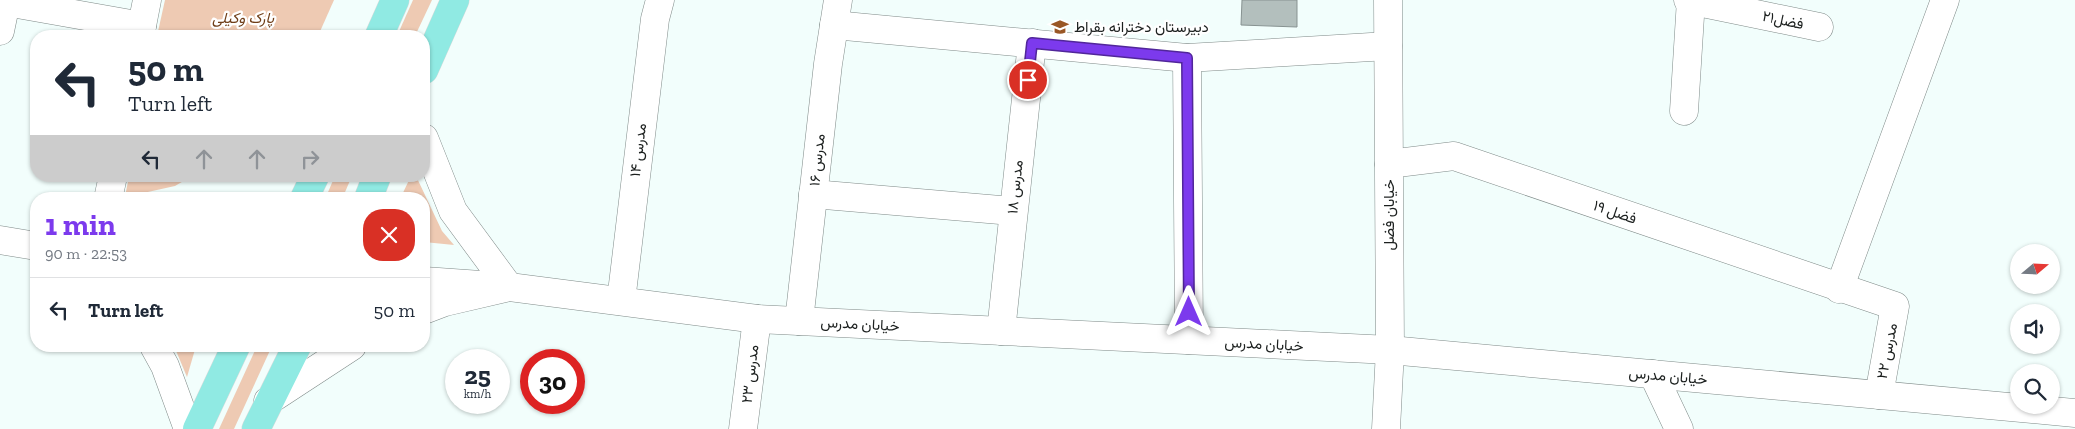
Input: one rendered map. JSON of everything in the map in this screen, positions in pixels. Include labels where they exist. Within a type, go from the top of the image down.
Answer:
[{"type":"main road","points":[[381,30],[395,0]]},
{"type":"main road","points":[[430,56],[455,0]]},
{"type":"main road","points":[[197,429],[233,352]]},
{"type":"main road","points":[[256,429],[268,401],[294,352]]},
{"type":"street","name":"مدرس ۱۴","points":[[621,302],[655,19],[660,0]]},
{"type":"street","name":"خیابان فضل","points":[[1386,429],[1390,350],[1388,0]]},
{"type":"street","points":[[1684,111],[1690,0]]},
{"type":"street","name":"فضل۲۱","points":[[1690,0],[1819,27]]},
{"type":"street","points":[[1839,289],[1945,0]]},
{"type":"street","points":[[0,31],[6,2],[143,21]]},
{"type":"street","points":[[836,12],[1032,43],[1187,58],[1388,46]]},
{"type":"street","name":"مدرس ۱۶","points":[[799,321],[836,12]]},
{"type":"street","name":"مدرس ۱۸","points":[[1001,331],[1012,211],[1032,43]]},
{"type":"street","points":[[1187,58],[1189,340]]},
{"type":"street","points":[[430,153],[453,211],[469,236],[509,287],[445,302],[430,308]]},
{"type":"street","name":"فضل ۱۹","points":[[1389,164],[1454,156],[1839,289]]},
{"type":"street","points":[[813,194],[1012,211]]},
{"type":"street","points":[[0,240],[30,245]]},
{"type":"street","name":"خیابان مدرس","points":[[430,281],[509,287],[757,319],[1390,350],[2075,413]]},
{"type":"street","name":"مدرس ۲۲","points":[[1839,289],[1895,306],[1879,395]]},
{"type":"street","name":"مدرس ۲۳","points":[[743,429],[757,319]]},
{"type":"street","points":[[157,352],[165,366],[188,429]]},
{"type":"street","points":[[268,401],[343,352]]},
{"type":"street","points":[[1653,374],[1679,429]]},
{"type":"green space","name":"پارک وکیلی","points":[[165,0],[334,0],[321,30],[158,30]]},
{"type":"green space","points":[[413,0],[432,0],[418,30],[400,30]]},
{"type":"green space","points":[[128,182],[182,182],[175,186],[148,192],[126,192]]},
{"type":"green space","points":[[332,182],[349,182],[345,192],[328,192]]},
{"type":"green space","points":[[408,182],[419,182],[424,192],[403,192]]},
{"type":"green space","points":[[430,206],[442,231],[454,245],[430,243]]},
{"type":"green space","points":[[177,352],[194,352],[187,377]]},
{"type":"green space","points":[[254,352],[269,352],[234,429],[219,429]]},
{"type":"building","points":[[1242,0],[1297,0],[1297,27],[1241,25]]},
{"type":"place","name":"دبیرستان دخترانه بقراط","points":[[1060,27]]},
{"type":"route","points":[[1028,80],[1032,43],[1187,58],[1189,312]]}]
